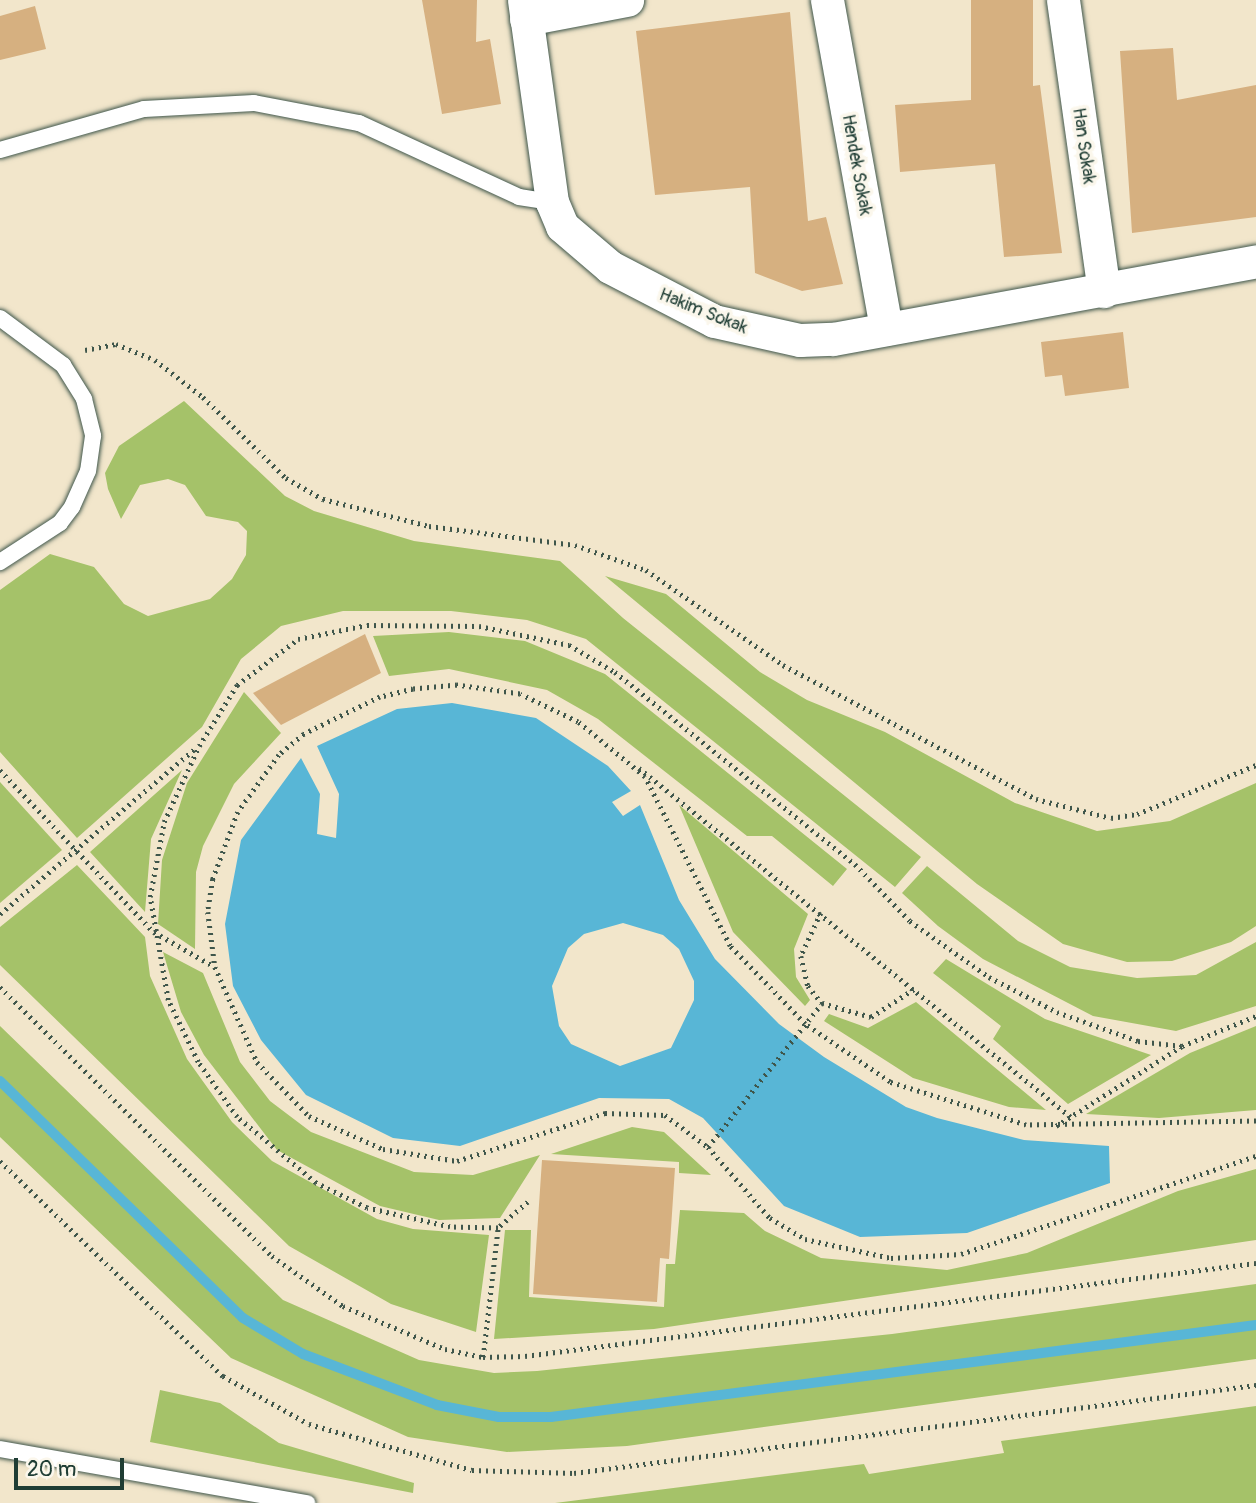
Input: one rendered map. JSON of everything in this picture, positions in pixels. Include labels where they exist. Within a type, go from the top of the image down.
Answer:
[{"type":"street","points":[[525,10],[627,0]]},
{"type":"street","name":"Hendek Sokak","points":[[827,0],[886,330]]},
{"type":"street","name":"Han Sokak","points":[[1063,0],[1104,291]]},
{"type":"street","name":"Hakim Sokak","points":[[525,10],[552,202],[562,226],[610,267],[714,321],[800,340],[886,330],[1256,261]]},
{"type":"lane","points":[[0,150],[144,109],[254,103],[359,124],[519,197],[552,202]]},
{"type":"lane","points":[[0,318],[63,365],[92,418],[89,471],[60,523],[0,562]]},
{"type":"lane","points":[[0,1449],[307,1503]]},
{"type":"path","points":[[63,365],[90,347],[116,344],[155,360],[203,397],[286,478],[364,514],[575,545],[646,570],[783,665],[1036,799],[1075,812],[1137,814],[1256,765]]},
{"type":"path","points":[[498,1228],[426,1224],[379,1212],[338,1195],[277,1157],[237,1117],[198,1062],[168,1000],[154,932],[155,848],[199,746],[248,672],[298,639],[367,625],[480,626],[544,637],[615,672],[855,864],[910,921],[989,977],[1128,1038],[1182,1046]]},
{"type":"path","points":[[1071,1117],[629,761],[552,709],[486,687],[413,689],[341,713],[279,755],[237,813],[222,846],[208,912],[215,967],[257,1062],[278,1089],[309,1116],[383,1149],[457,1161],[605,1113],[643,1111],[665,1115],[708,1147],[770,1218],[805,1238],[891,1258],[961,1254],[1256,1156]]},
{"type":"path","points":[[0,914],[199,746]]},
{"type":"path","points":[[629,761],[661,802],[712,918],[761,983],[806,1024],[890,1082],[983,1115],[1056,1126],[1256,1121]]},
{"type":"path","points":[[0,770],[154,932],[215,967]]},
{"type":"path","points":[[821,913],[801,956],[808,986],[822,1003],[871,1017],[914,989]]},
{"type":"path","points":[[0,987],[299,1278],[392,1330],[483,1357],[1256,1263]]},
{"type":"path","points":[[708,1147],[822,1003]]},
{"type":"path","points":[[1056,1126],[1182,1046],[1256,1016]]},
{"type":"path","points":[[0,1161],[223,1376],[309,1424],[472,1470],[574,1473],[1256,1385]]},
{"type":"path","points":[[483,1357],[498,1228],[528,1202]]},
{"type":"green space","points":[[184,401],[285,496],[314,511],[414,541],[560,561],[623,618],[921,857],[895,887],[586,639],[527,620],[451,611],[343,611],[281,626],[241,659],[202,727],[77,838],[0,752],[0,590],[50,554],[94,567],[124,604],[148,616],[210,599],[232,579],[246,555],[247,531],[238,522],[206,516],[185,485],[168,479],[140,485],[121,519],[108,489],[105,473],[119,446]]},
{"type":"green space","points":[[605,576],[666,594],[760,672],[807,700],[885,732],[1015,803],[1097,831],[1170,821],[1256,783],[1256,926],[1231,942],[1172,961],[1127,962],[1063,944],[977,884]]},
{"type":"green space","points":[[449,632],[525,641],[605,674],[847,869],[833,886],[772,836],[747,836],[598,719],[547,690],[449,669],[389,676],[373,636]]},
{"type":"green space","points":[[244,692],[281,733],[234,784],[203,846],[196,872],[195,949],[158,924],[162,860],[187,783]]},
{"type":"green space","points":[[182,770],[151,839],[145,912],[90,852]]},
{"type":"green space","points":[[0,782],[62,850],[0,903]]},
{"type":"green space","points":[[679,805],[808,914],[794,949],[796,977],[810,1000],[805,1006],[733,932]]},
{"type":"green space","points":[[77,865],[145,937],[150,976],[187,1059],[232,1122],[272,1161],[377,1219],[413,1229],[489,1235],[476,1332],[391,1304],[289,1246],[0,965],[0,927]]},
{"type":"green space","points":[[927,866],[1018,941],[1070,967],[1137,978],[1196,975],[1256,942],[1256,1006],[1176,1031],[1093,1016],[983,959],[938,926],[902,893]]},
{"type":"green space","points":[[163,952],[203,973],[240,1062],[270,1101],[311,1132],[414,1172],[473,1175],[540,1155],[500,1218],[439,1220],[380,1206],[277,1150],[204,1055],[181,1012]]},
{"type":"green space","points":[[946,959],[1045,1019],[1151,1055],[1068,1104],[993,1039],[1001,1026],[933,973]]},
{"type":"green space","points":[[916,1002],[1046,1110],[1009,1107],[913,1078],[824,1021],[829,1014],[868,1028]]},
{"type":"green space","points":[[0,1026],[283,1300],[419,1360],[494,1373],[537,1371],[892,1334],[1256,1284],[1256,1359],[627,1446],[507,1452],[408,1437],[231,1358],[0,1137]]},
{"type":"green space","points":[[1256,1026],[1256,1110],[1159,1118],[1086,1114],[1190,1053]]},
{"type":"green space","points":[[632,1127],[664,1132],[711,1175],[679,1173],[679,1162],[551,1154]]},
{"type":"green space","points":[[1256,1169],[1256,1240],[654,1329],[494,1339],[505,1230],[531,1230],[529,1297],[664,1307],[666,1264],[675,1264],[680,1210],[744,1213],[765,1231],[821,1258],[947,1270],[1027,1253],[1178,1191]]},
{"type":"green space","points":[[160,1390],[220,1403],[279,1443],[414,1483],[413,1493],[150,1442]]},
{"type":"green space","points":[[1256,1406],[1256,1503],[555,1503],[864,1464],[869,1474],[1004,1453],[1001,1441]]},
{"type":"water","points":[[452,703],[536,718],[608,766],[631,791],[612,802],[623,816],[640,805],[679,900],[715,959],[779,1024],[824,1057],[906,1107],[937,1118],[1024,1140],[1109,1146],[1110,1183],[967,1233],[860,1237],[784,1206],[703,1118],[669,1099],[599,1098],[460,1146],[393,1138],[306,1095],[261,1040],[233,986],[225,924],[241,840],[301,758],[320,794],[317,834],[336,838],[339,794],[317,746],[397,709]],"holes":[[[623,923],[663,935],[679,949],[694,981],[694,1000],[671,1048],[620,1066],[571,1044],[559,1026],[552,986],[568,948],[584,934]]]},
{"type":"building","points":[[422,0],[477,0],[476,42],[490,39],[501,104],[442,114]]},
{"type":"building","points":[[971,0],[1033,0],[1033,86],[1040,85],[1062,253],[1004,257],[995,164],[900,172],[895,105],[971,100]]},
{"type":"building","points":[[35,6],[46,49],[0,60],[0,16]]},
{"type":"building","points":[[790,12],[808,221],[826,217],[843,284],[802,291],[755,273],[750,187],[655,195],[636,31]]},
{"type":"building","points":[[1173,48],[1177,100],[1256,85],[1256,217],[1132,233],[1120,51]]},
{"type":"building","points":[[1123,332],[1129,388],[1065,396],[1062,375],[1045,377],[1041,342]]},
{"type":"building","points":[[365,634],[381,673],[281,725],[253,693]]},
{"type":"building","points":[[542,1160],[675,1168],[669,1259],[660,1258],[657,1302],[533,1294]]},
{"type":"waterway","points":[[0,1081],[243,1318],[303,1354],[437,1405],[499,1417],[551,1417],[1256,1325]]}]
